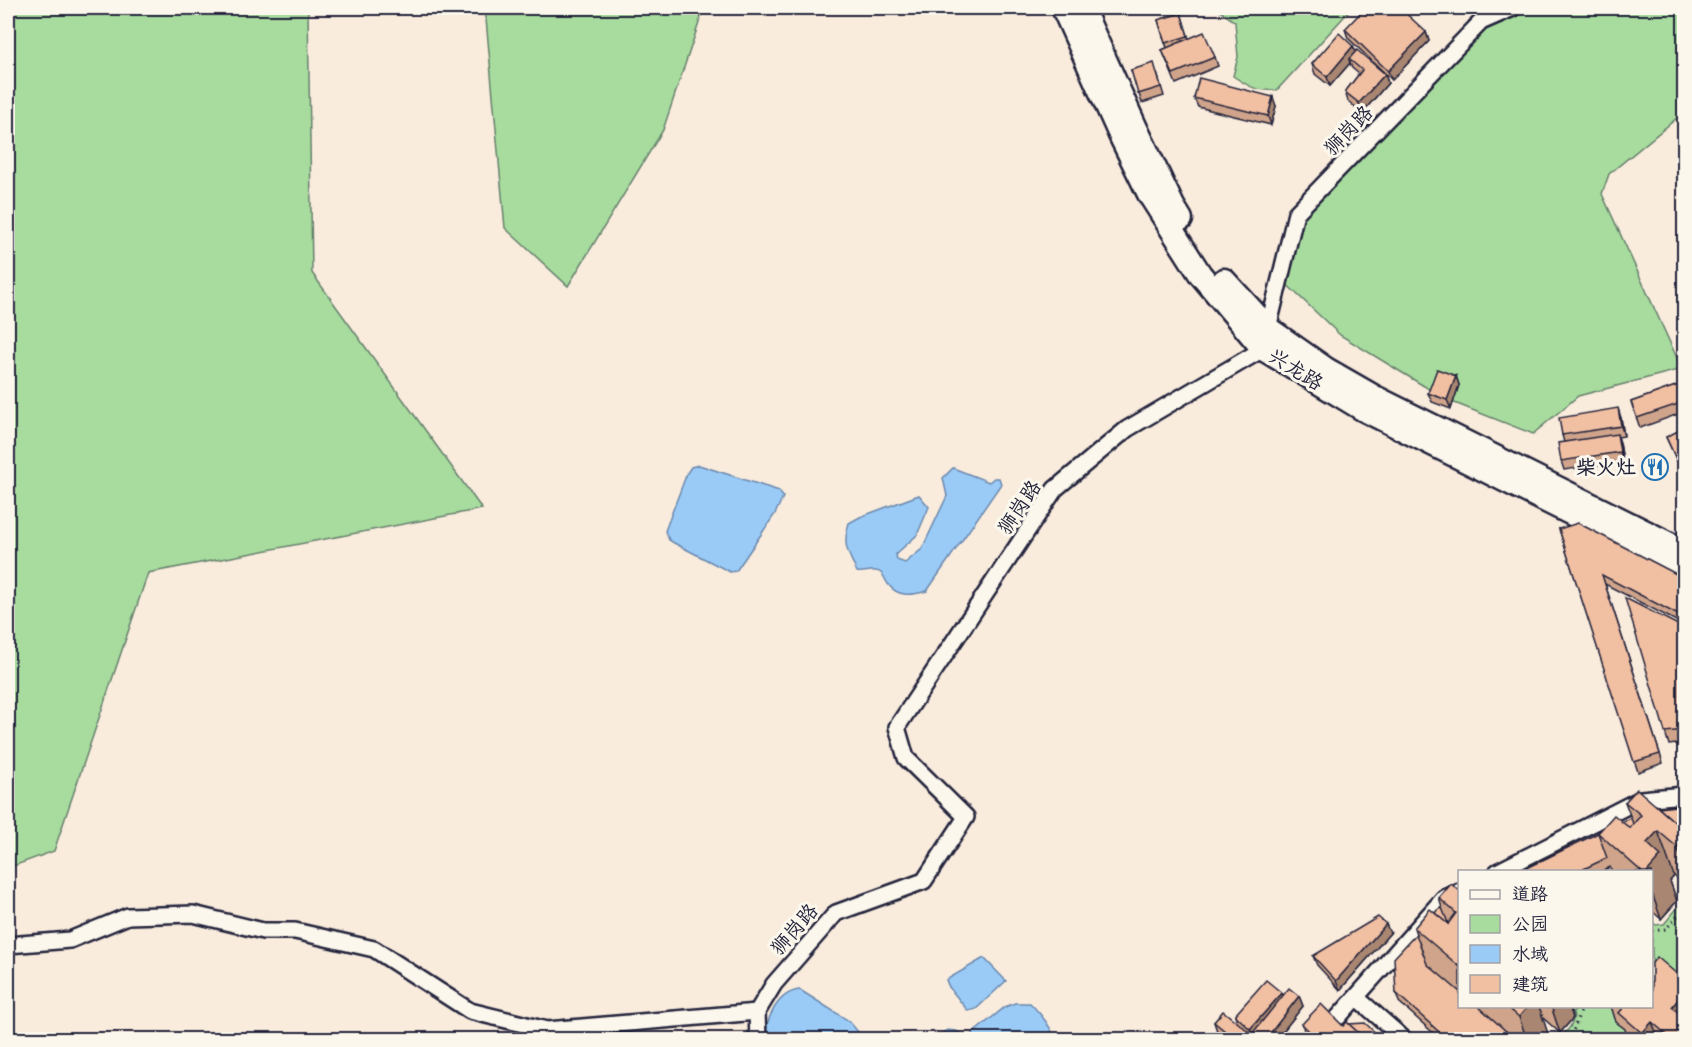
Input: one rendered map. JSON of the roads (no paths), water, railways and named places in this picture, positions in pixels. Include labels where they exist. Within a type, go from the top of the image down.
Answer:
[{"type":"main road","name":"兴龙路","points":[[1063,8],[1149,194],[1200,274],[1266,339],[1364,410],[1684,570]]},
{"type":"main road","name":"兴龙路","points":[[1082,8],[1173,206],[1210,264],[1266,339],[1373,396],[1684,551]]},
{"type":"street","name":"狮岗路","points":[[757,1012],[774,984],[836,913],[924,881],[966,817],[906,758],[897,727],[1055,489],[1127,429],[1266,339],[1296,213],[1481,22],[1513,8]]},
{"type":"street","points":[[1501,870],[1641,799],[1684,795]]},
{"type":"street","points":[[1318,1040],[1444,898],[1458,892]]},
{"type":"street","points":[[8,945],[70,940],[128,916],[193,914],[263,931],[295,932],[374,949],[470,1011],[547,1030],[757,1012],[758,1040]]},
{"type":"street","points":[[1357,998],[1405,1040]]},
{"type":"water","points":[[699,465],[779,491],[783,497],[775,514],[736,571],[730,572],[674,543],[669,540],[665,531],[687,473],[691,467]]},
{"type":"water","points":[[953,468],[989,482],[994,478],[999,478],[1001,484],[927,591],[911,594],[896,592],[879,572],[857,572],[846,543],[849,523],[919,495],[929,507],[917,535],[896,554],[897,560],[905,563],[922,549],[947,496],[943,478]]},
{"type":"water","points":[[984,958],[1006,981],[976,1009],[968,1011],[946,980]]},
{"type":"water","points":[[800,990],[849,1021],[864,1039],[766,1039],[768,1023],[774,1008],[785,996]]},
{"type":"water","points":[[1015,1003],[1030,1003],[1051,1030],[1053,1034],[1050,1039],[934,1039],[947,1030],[956,1031],[967,1038],[1005,1007]]},
{"type":"place","name":"柴火灶","points":[[1655,467]]}]
